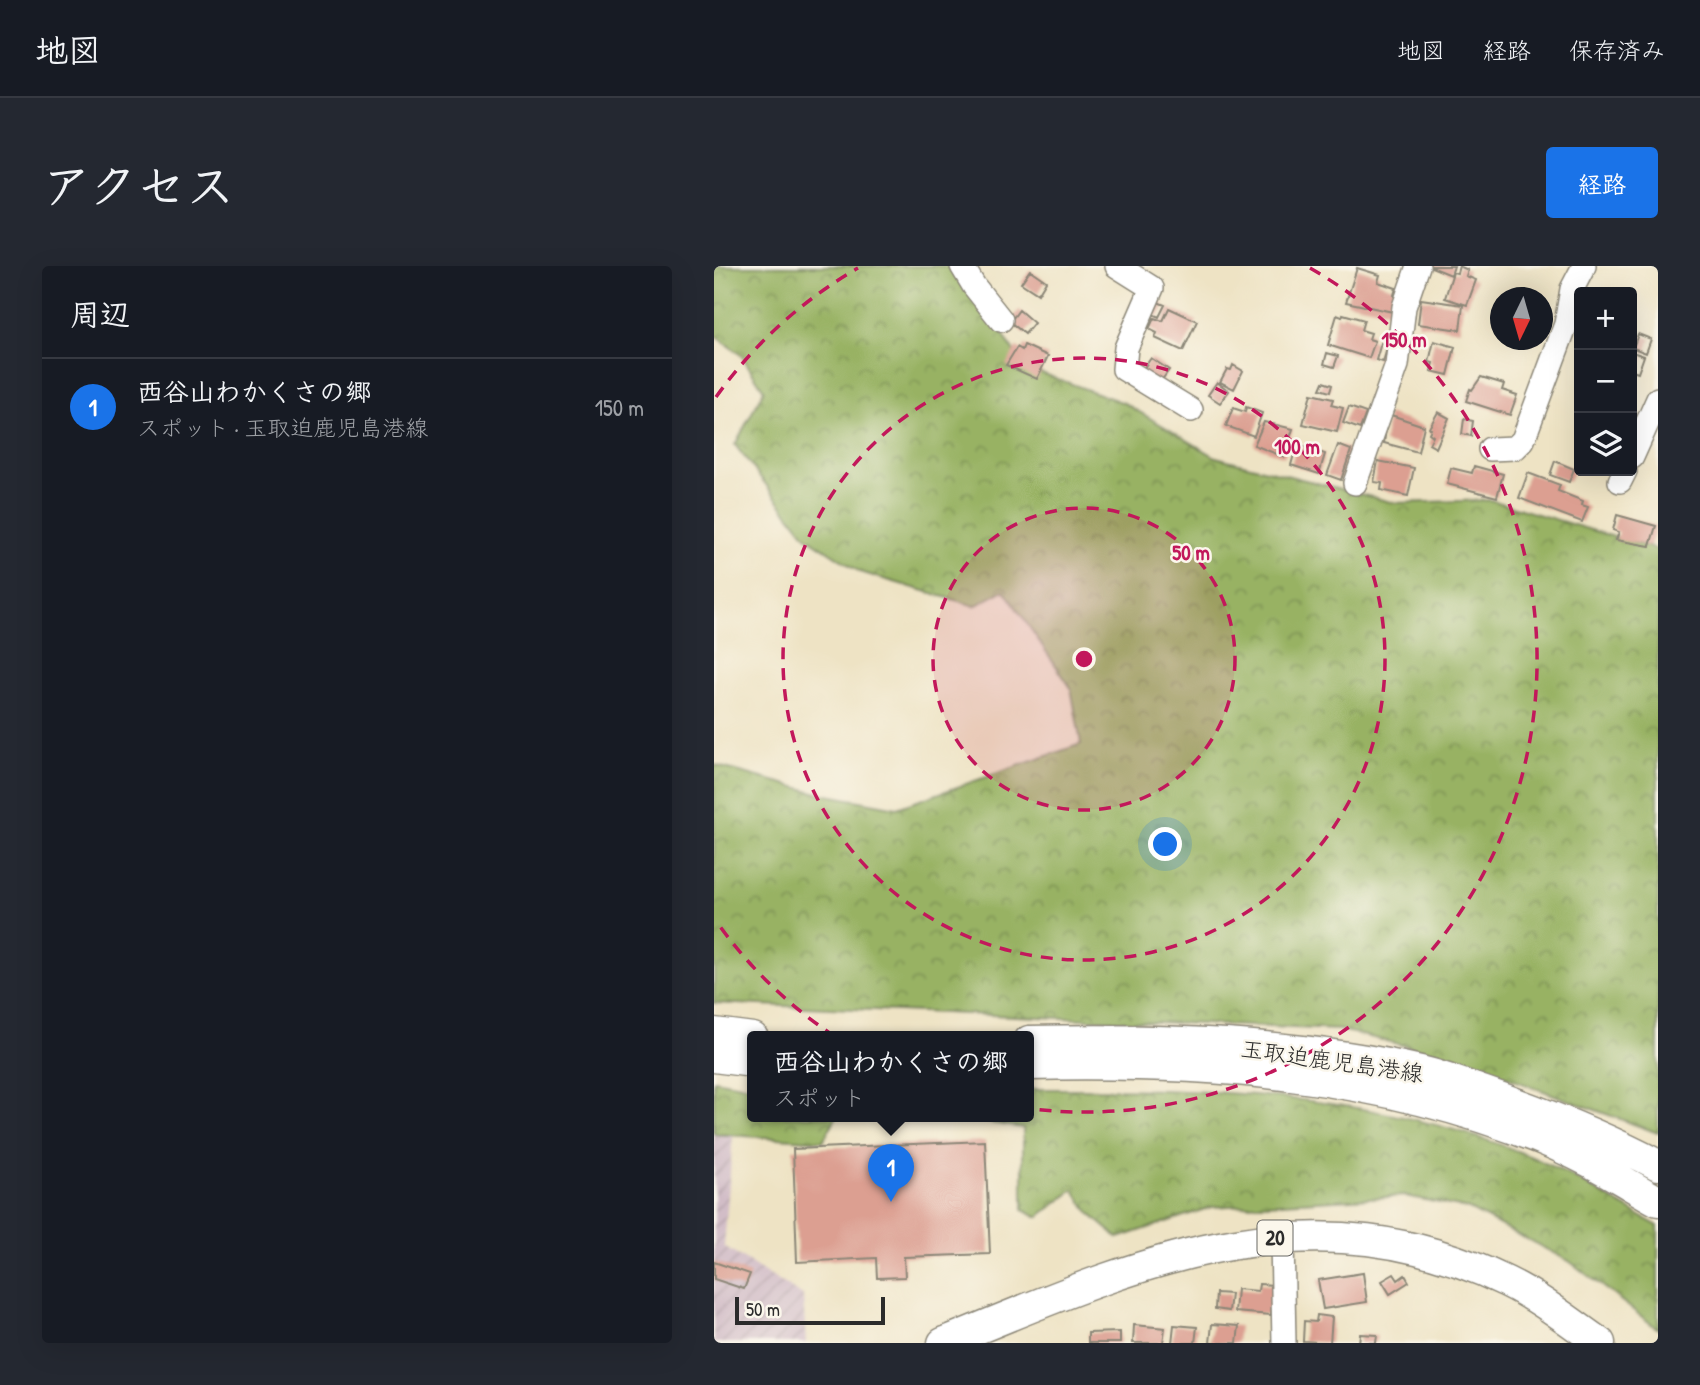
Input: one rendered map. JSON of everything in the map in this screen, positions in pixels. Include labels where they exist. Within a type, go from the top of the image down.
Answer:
[{"type":"main road","points":[[714,1033],[747,1037]]},
{"type":"main road","name":"玉取迫鹿児島港線","points":[[1034,1041],[1170,1042],[1288,1050],[1422,1071],[1529,1107],[1628,1149],[1658,1165]]},
{"type":"main road","points":[[714,1057],[747,1061]]},
{"type":"main road","name":"玉取迫鹿児島港線","points":[[1034,1065],[1154,1065],[1335,1080],[1405,1093],[1521,1131],[1587,1160]]},
{"type":"main road","points":[[1587,1160],[1658,1201]]},
{"type":"main road","points":[[1587,1160],[1658,1211]]},
{"type":"main road","name":"20","points":[[943,1343],[982,1336],[1117,1272],[1204,1248],[1282,1238],[1339,1238],[1443,1257],[1507,1282],[1600,1343]]},
{"type":"street","points":[[962,266],[1001,320]]},
{"type":"street","points":[[1117,266],[1152,288],[1126,348],[1124,369],[1191,410]]},
{"type":"street","points":[[1355,483],[1397,365],[1404,307],[1418,266]]},
{"type":"street","points":[[1490,449],[1515,448],[1523,440],[1566,324],[1572,289],[1584,266]]},
{"type":"street","points":[[1637,446],[1658,399]]},
{"type":"street","points":[[1282,1238],[1284,1343]]},
{"type":"shaded area","points":[[714,1134],[733,1135],[724,1247],[803,1296],[806,1343],[714,1343]]},
{"type":"green space","points":[[714,266],[972,266],[978,291],[1022,366],[1124,403],[1216,457],[1395,503],[1491,500],[1658,550],[1658,1133],[1451,1057],[1341,1030],[714,1003],[714,765],[822,794],[897,808],[1081,744],[1071,688],[1004,590],[975,606],[860,572],[807,537],[735,445],[764,390],[741,355],[714,335]]},
{"type":"green space","points":[[714,1080],[747,1086],[747,1122],[834,1122],[823,1141],[714,1134]]},
{"type":"green space","points":[[1034,1089],[1154,1090],[1217,1092],[1341,1105],[1463,1132],[1540,1161],[1658,1226],[1658,1329],[1569,1261],[1469,1209],[1405,1196],[1211,1207],[1118,1238],[1090,1214],[1074,1190],[1038,1217],[1023,1210],[1023,1128],[986,1122],[1034,1122]]},
{"type":"building","points":[[1429,266],[1454,266],[1451,275]]},
{"type":"building","points":[[1459,266],[1468,270],[1466,276],[1476,280],[1467,305],[1445,298],[1453,272],[1457,273]]},
{"type":"building","points":[[1357,268],[1380,275],[1378,282],[1396,288],[1394,295],[1398,296],[1393,312],[1346,302]]},
{"type":"building","points":[[1030,270],[1046,281],[1038,294],[1021,283]]},
{"type":"building","points":[[1421,299],[1463,305],[1460,330],[1418,324]]},
{"type":"building","points":[[1155,301],[1165,305],[1159,317],[1150,313]]},
{"type":"building","points":[[1169,308],[1197,321],[1183,351],[1155,338],[1157,333],[1149,329],[1154,318],[1163,321]]},
{"type":"building","points":[[1019,310],[1034,323],[1025,334],[1010,322]]},
{"type":"building","points":[[1343,314],[1364,320],[1361,330],[1371,333],[1369,339],[1375,341],[1369,358],[1328,345],[1337,315],[1342,317]]},
{"type":"building","points":[[1638,334],[1651,339],[1646,353],[1637,350]]},
{"type":"building","points":[[1434,341],[1455,347],[1448,375],[1431,371],[1433,363],[1429,362]]},
{"type":"building","points":[[1381,343],[1388,345],[1383,362],[1376,360]]},
{"type":"building","points":[[1024,345],[1048,356],[1037,379],[1006,365],[1017,347],[1022,350]]},
{"type":"building","points":[[1327,353],[1338,356],[1334,367],[1324,364]]},
{"type":"building","points":[[1637,354],[1644,356],[1637,373]]},
{"type":"building","points":[[1151,358],[1169,370],[1159,384],[1141,372]]},
{"type":"building","points":[[1233,365],[1243,371],[1234,389],[1220,382],[1227,369],[1231,370]]},
{"type":"building","points":[[1481,377],[1504,384],[1502,390],[1517,395],[1510,415],[1466,401],[1470,389],[1472,390]]},
{"type":"building","points":[[1217,382],[1229,391],[1220,403],[1208,395]]},
{"type":"building","points":[[1323,382],[1332,385],[1330,392],[1320,389]]},
{"type":"building","points":[[1311,394],[1333,399],[1331,405],[1343,408],[1337,432],[1303,424]]},
{"type":"building","points":[[1246,407],[1262,413],[1254,436],[1226,426],[1233,408],[1245,412]]},
{"type":"building","points":[[1349,407],[1366,413],[1360,429],[1343,423]]},
{"type":"building","points":[[1438,412],[1449,418],[1436,448],[1429,444],[1433,436],[1429,433],[1429,428]]},
{"type":"building","points":[[1388,414],[1424,426],[1418,452],[1384,443]]},
{"type":"building","points":[[1464,419],[1473,421],[1471,436],[1462,434]]},
{"type":"building","points":[[1264,422],[1293,429],[1284,457],[1254,445]]},
{"type":"building","points":[[1297,444],[1325,454],[1319,474],[1291,465]]},
{"type":"building","points":[[1338,445],[1351,450],[1341,480],[1327,475]]},
{"type":"building","points":[[1378,461],[1414,468],[1408,496],[1381,490],[1382,483],[1374,482]]},
{"type":"building","points":[[1555,461],[1574,469],[1569,482],[1550,475]]},
{"type":"building","points":[[1474,466],[1503,474],[1497,497],[1447,484],[1451,468],[1472,473]]},
{"type":"building","points":[[1528,473],[1560,485],[1558,491],[1583,501],[1582,505],[1588,507],[1582,522],[1519,498]]},
{"type":"building","points":[[1617,515],[1656,526],[1650,546],[1616,540],[1619,532],[1613,530]]},
{"type":"building","points":[[985,1141],[990,1254],[904,1257],[905,1277],[877,1278],[876,1258],[797,1262],[793,1149]]},
{"type":"building","points":[[714,1262],[750,1274],[744,1289],[714,1279]]},
{"type":"building","points":[[1363,1273],[1367,1302],[1323,1309],[1318,1280]]},
{"type":"building","points":[[1394,1274],[1398,1280],[1405,1275],[1409,1282],[1390,1294],[1382,1281]]},
{"type":"building","points":[[1259,1284],[1274,1285],[1271,1315],[1235,1312],[1237,1289],[1258,1291]]},
{"type":"building","points":[[1216,1293],[1231,1294],[1229,1311],[1215,1309]]},
{"type":"building","points":[[1317,1315],[1332,1317],[1330,1343],[1303,1341],[1304,1321],[1316,1322]]},
{"type":"building","points":[[1212,1324],[1239,1326],[1237,1343],[1210,1343]]},
{"type":"building","points":[[1134,1325],[1165,1328],[1163,1343],[1133,1343]]},
{"type":"building","points":[[1174,1325],[1197,1327],[1195,1343],[1172,1343]]},
{"type":"building","points":[[1120,1332],[1120,1343],[1088,1343],[1088,1333]]},
{"type":"building","points":[[1360,1334],[1377,1335],[1376,1343],[1359,1343]]},
{"type":"place","name":"西谷山わかくさの郷","points":[[891,1202]]}]
